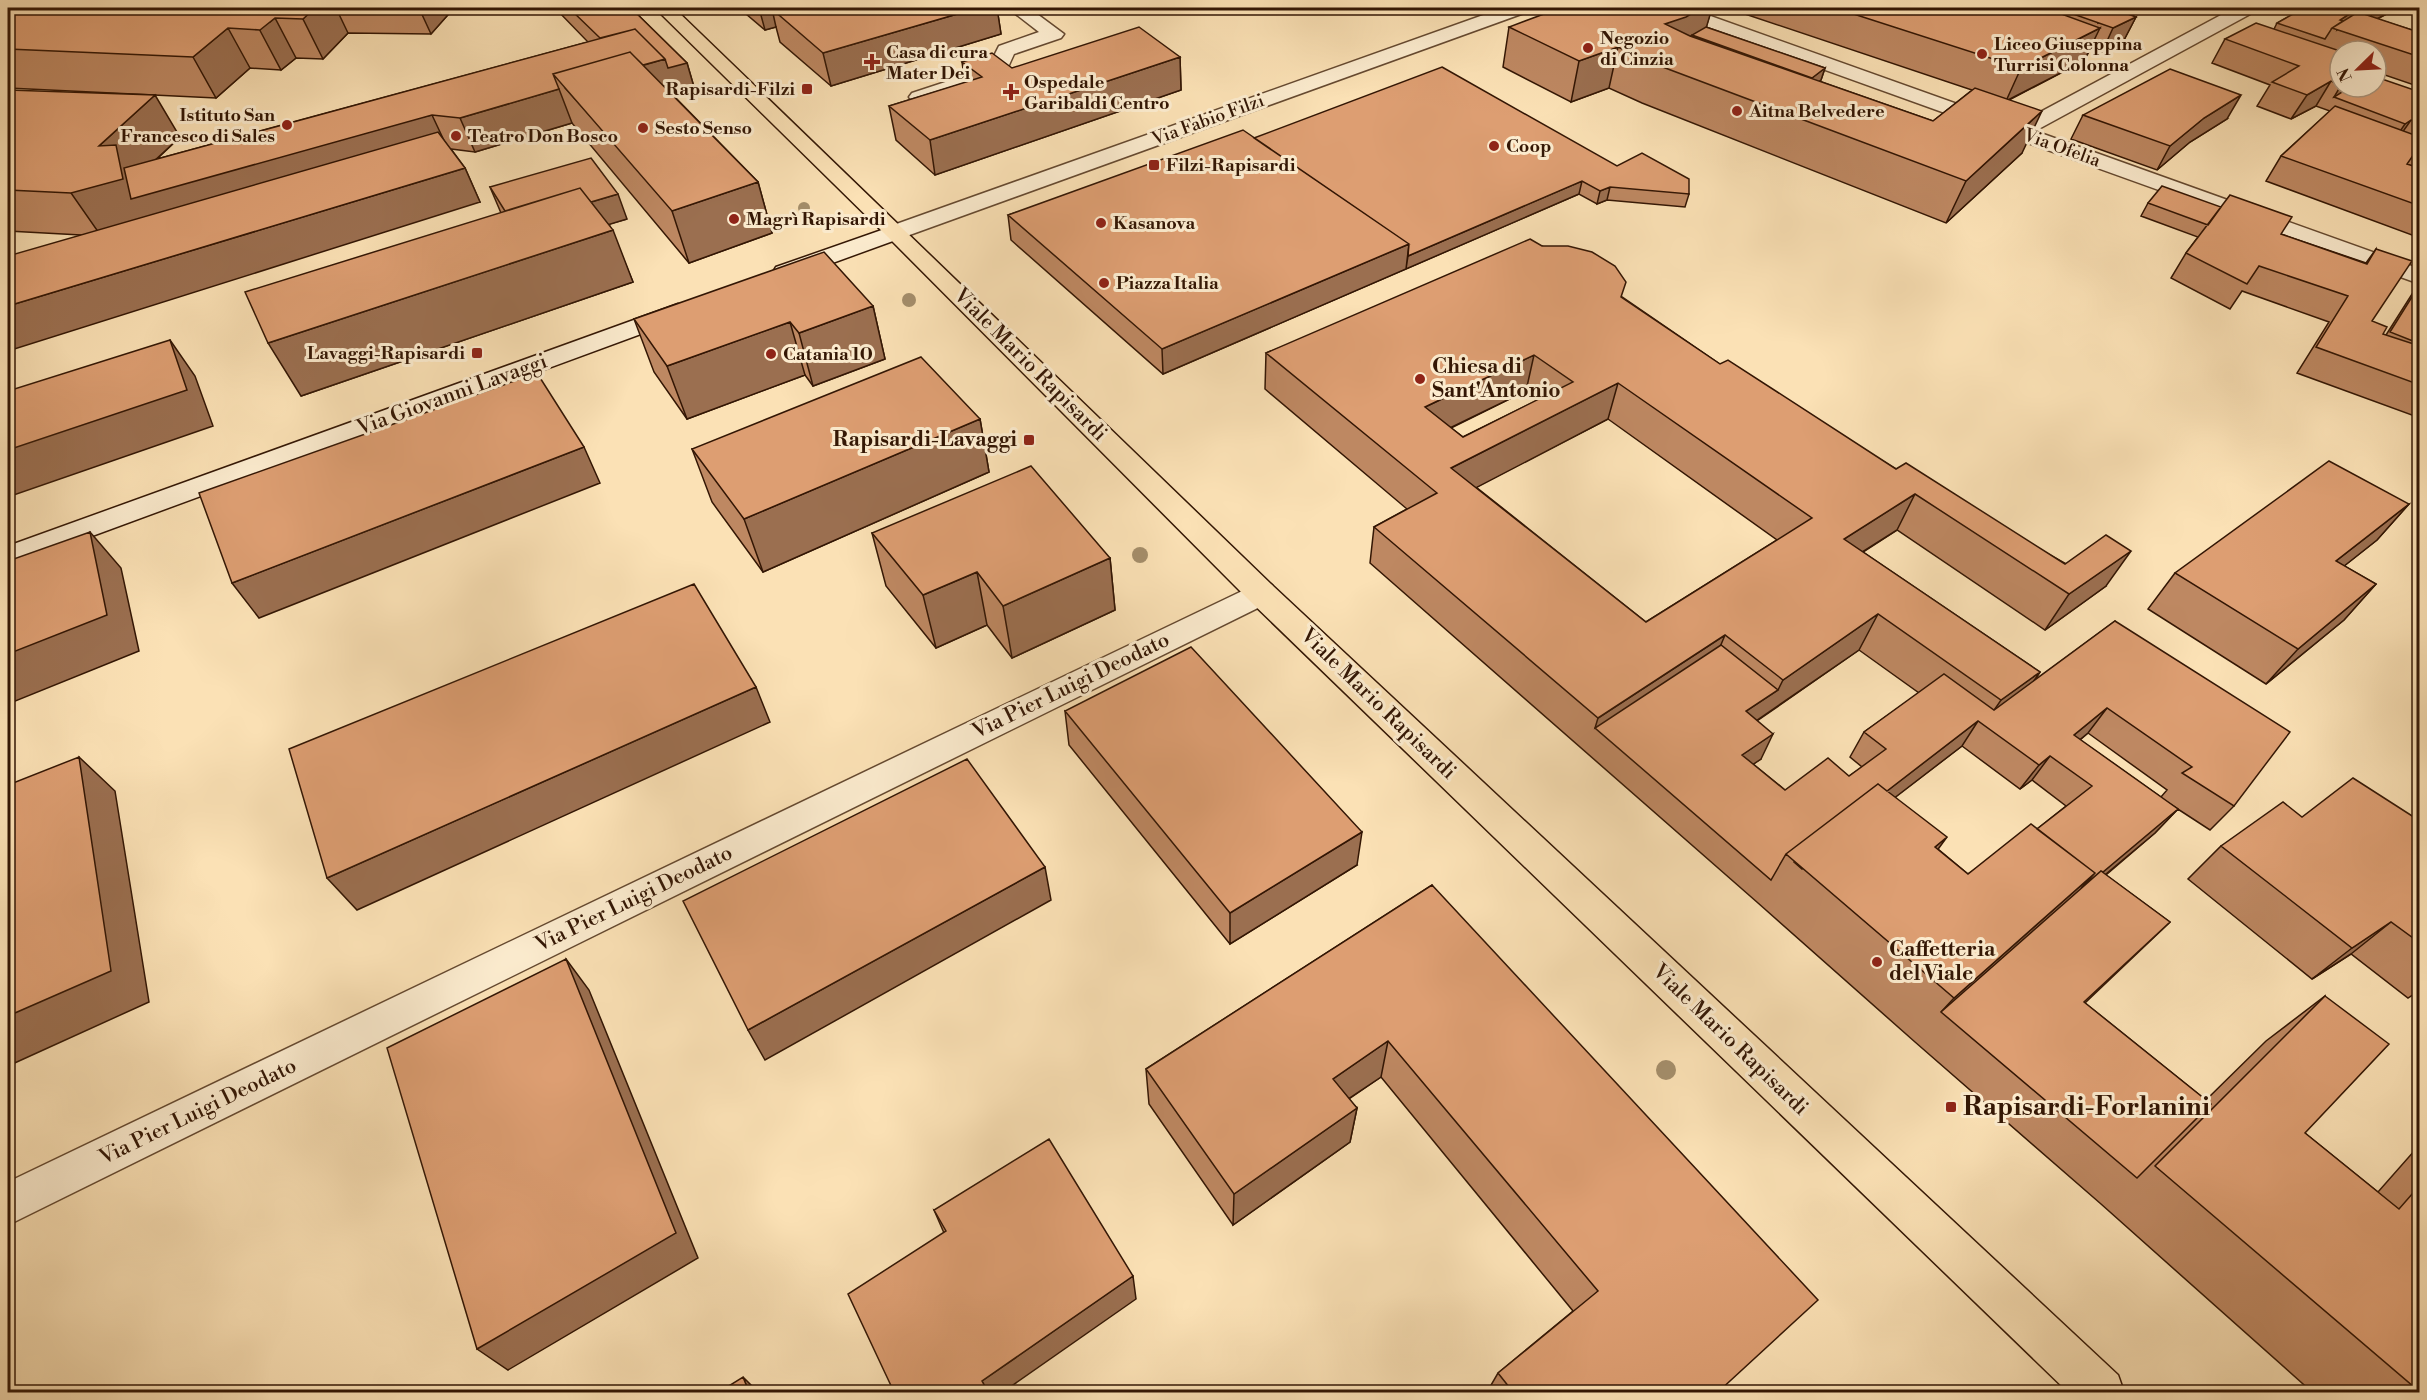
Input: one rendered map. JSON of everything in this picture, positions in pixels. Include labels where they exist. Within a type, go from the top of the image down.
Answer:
[{"type":"main road","name":"Viale Mario Rapisardi","points":[[664,8],[896,232],[1262,593],[2101,1392]]},
{"type":"street","points":[[919,97],[997,72],[1005,50],[1054,34],[1017,8]]},
{"type":"street","name":"Via Fabio Filzi","points":[[896,232],[1520,8]]},
{"type":"street","name":"Via Ofelia","points":[[1671,8],[2420,277]]},
{"type":"street","points":[[2018,132],[2247,8]]},
{"type":"street","points":[[760,282],[896,232]]},
{"type":"street","name":"Via Giovanni Lavaggi","points":[[8,557],[704,302]]},
{"type":"street","name":"Via Pier Luigi Deodato","points":[[8,1204],[1262,593]]},
{"type":"building","points":[[8,8],[315,8],[303,19],[275,18],[260,30],[228,28],[193,57],[8,49]]},
{"type":"building","points":[[569,8],[631,8],[687,63],[668,68],[665,59],[635,29],[600,38]]},
{"type":"building","points":[[978,8],[823,53],[772,9]]},
{"type":"building","points":[[1560,8],[1701,8],[1686,17],[1665,24],[1690,36],[1933,121],[1975,88],[2042,111],[1966,181],[1652,63],[1618,47],[1579,61],[1509,27]]},
{"type":"building","points":[[1835,8],[2045,8],[2100,28],[2021,68]]},
{"type":"building","points":[[2056,8],[2112,8],[2136,17],[2113,28]]},
{"type":"building","points":[[2304,8],[2357,9],[2340,20],[2343,21],[2332,28],[2325,39],[2277,23]]},
{"type":"building","points":[[2358,12],[2412,30],[2420,25],[2420,57],[2388,46],[2388,39],[2365,39],[2332,28]]},
{"type":"building","points":[[2256,23],[2328,47],[2328,83],[2307,95],[2272,82],[2299,66],[2225,39]]},
{"type":"building","points":[[1139,27],[1180,57],[930,140],[889,106],[982,77],[962,62],[992,53],[1012,68]]},
{"type":"building","points":[[1706,27],[1825,68],[1812,78],[1692,35]]},
{"type":"building","points":[[635,29],[665,59],[643,65],[630,52],[553,74],[559,89],[460,118],[432,115],[131,199],[124,168]]},
{"type":"building","points":[[630,52],[758,182],[672,211],[553,74]]},
{"type":"building","points":[[1442,67],[1617,166],[1642,153],[1689,179],[1689,194],[1610,187],[1600,191],[1582,181],[1408,256],[1409,244],[1254,138]]},
{"type":"building","points":[[2170,69],[2241,95],[2204,118],[2170,146],[2083,115]]},
{"type":"building","points":[[2388,81],[2420,92],[2420,123],[2411,120],[2405,124],[2339,99],[2388,99]]},
{"type":"building","points":[[8,90],[155,95],[99,146],[116,145],[123,179],[71,193],[8,190]]},
{"type":"building","points":[[2335,106],[2420,137],[2420,152],[2416,151],[2407,164],[2420,168],[2420,206],[2281,156]]},
{"type":"building","points":[[1243,130],[1409,244],[1162,349],[1008,215]]},
{"type":"building","points":[[438,132],[465,168],[8,306],[8,256]]},
{"type":"building","points":[[591,158],[618,194],[591,202],[580,188],[505,211],[490,187]]},
{"type":"building","points":[[2162,186],[2221,207],[2208,225],[2148,203]]},
{"type":"building","points":[[580,188],[613,230],[268,343],[245,292]]},
{"type":"building","points":[[2230,195],[2292,217],[2281,234],[2367,264],[2376,249],[2412,261],[2372,321],[2387,327],[2383,334],[2420,346],[2420,385],[2316,347],[2348,296],[2259,266],[2247,284],[2186,253]]},
{"type":"building","points":[[1530,239],[1542,246],[1568,246],[1592,252],[1615,266],[1626,282],[1621,297],[1720,364],[1728,360],[1896,469],[1906,463],[2065,564],[2106,535],[2131,551],[2069,594],[1915,494],[1844,539],[2040,672],[2001,700],[1878,614],[1783,680],[1725,635],[1598,718],[1374,527],[1437,493],[1266,353]],"holes":[[[1534,355],[1573,382],[1463,437],[1425,407]],[[1618,383],[1812,518],[1646,622],[1451,468]]]},
{"type":"building","points":[[824,252],[873,306],[799,333],[790,322],[667,366],[634,319]]},
{"type":"building","points":[[2420,284],[2420,341],[2418,343],[2390,332]]},
{"type":"building","points":[[170,340],[187,390],[8,450],[8,391]]},
{"type":"building","points":[[921,357],[980,419],[744,519],[692,449]]},
{"type":"building","points":[[537,373],[584,447],[232,583],[199,493]]},
{"type":"building","points":[[2329,461],[2409,504],[2336,561],[2376,584],[2298,649],[2175,573]]},
{"type":"building","points":[[1031,466],[1110,558],[1003,606],[977,572],[923,595],[872,533]]},
{"type":"building","points":[[90,532],[107,615],[8,654],[8,561]]},
{"type":"building","points":[[694,584],[756,687],[327,878],[289,749]]},
{"type":"building","points":[[2115,621],[2290,732],[2234,806],[2182,773],[2192,767],[2107,708],[2074,735],[2178,809],[2081,888],[2095,873],[2037,829],[2092,786],[2050,756],[2039,765],[1978,721],[1887,791],[1878,784],[1786,854],[1771,880],[1595,728],[1721,645],[1778,690],[1746,711],[1773,734],[1742,755],[1785,790],[1828,758],[1849,776],[1886,749],[1864,732],[1944,674],[1994,710]]},
{"type":"building","points":[[1191,647],[1362,832],[1230,913],[1065,711]]},
{"type":"building","points":[[79,757],[111,971],[8,1016],[8,785]]},
{"type":"building","points":[[967,759],[1045,867],[748,1030],[683,901]]},
{"type":"building","points":[[2353,778],[2420,821],[2420,943],[2391,922],[2352,948],[2221,846],[2283,802],[2302,817]]},
{"type":"building","points":[[1878,784],[1947,837],[1935,847],[1968,874],[2031,824],[2095,873],[1954,998],[1786,854]]},
{"type":"building","points":[[2101,871],[2170,922],[2084,1002],[2211,1104],[2137,1178],[1941,1012]]},
{"type":"building","points":[[1432,885],[1818,1300],[1718,1392],[1513,1392],[1498,1373],[1598,1291],[1388,1041],[1333,1079],[1357,1108],[1234,1194],[1146,1069]]},
{"type":"building","points":[[566,959],[676,1233],[477,1349],[387,1048]]},
{"type":"building","points":[[2325,996],[2389,1044],[2305,1133],[2399,1209],[2420,1185],[2420,1392],[2155,1166]]},
{"type":"building","points":[[1049,1139],[1133,1276],[982,1381],[988,1392],[894,1392],[848,1294],[946,1231],[934,1210]]},
{"type":"building","points":[[743,1377],[749,1392],[719,1392]]},
{"type":"place","name":"Negozio di Cinzia","points":[[1588,48]]},
{"type":"place","name":"Liceo Giuseppina Turrisi Colonna","points":[[1982,54]]},
{"type":"place","name":"Casa di cura Mater Dei","points":[[872,62]]},
{"type":"place","name":"Rapisardi-Filzi","points":[[807,89]]},
{"type":"place","name":"Ospedale Garibaldi Centro","points":[[1011,92]]},
{"type":"place","name":"Aitna Belvedere","points":[[1737,111]]},
{"type":"place","name":"Istituto San Francesco di Sales","points":[[287,125]]},
{"type":"place","name":"Sesto Senso","points":[[643,128]]},
{"type":"place","name":"Teatro Don Bosco","points":[[456,136]]},
{"type":"place","name":"Coop","points":[[1494,146]]},
{"type":"place","name":"Filzi-Rapisardi","points":[[1154,165]]},
{"type":"place","name":"Magrì Rapisardi","points":[[734,219]]},
{"type":"place","name":"Kasanova","points":[[1101,223]]},
{"type":"place","name":"Piazza Italia","points":[[1104,283]]},
{"type":"place","name":"Lavaggi-Rapisardi","points":[[477,353]]},
{"type":"place","name":"Catania 10","points":[[771,354]]},
{"type":"place","name":"Chiesa di Sant'Antonio","points":[[1420,379]]},
{"type":"place","name":"Rapisardi-Lavaggi","points":[[1029,440]]},
{"type":"place","name":"Caffetteria del Viale","points":[[1877,962]]},
{"type":"place","name":"Rapisardi-Forlanini","points":[[1951,1107]]}]
